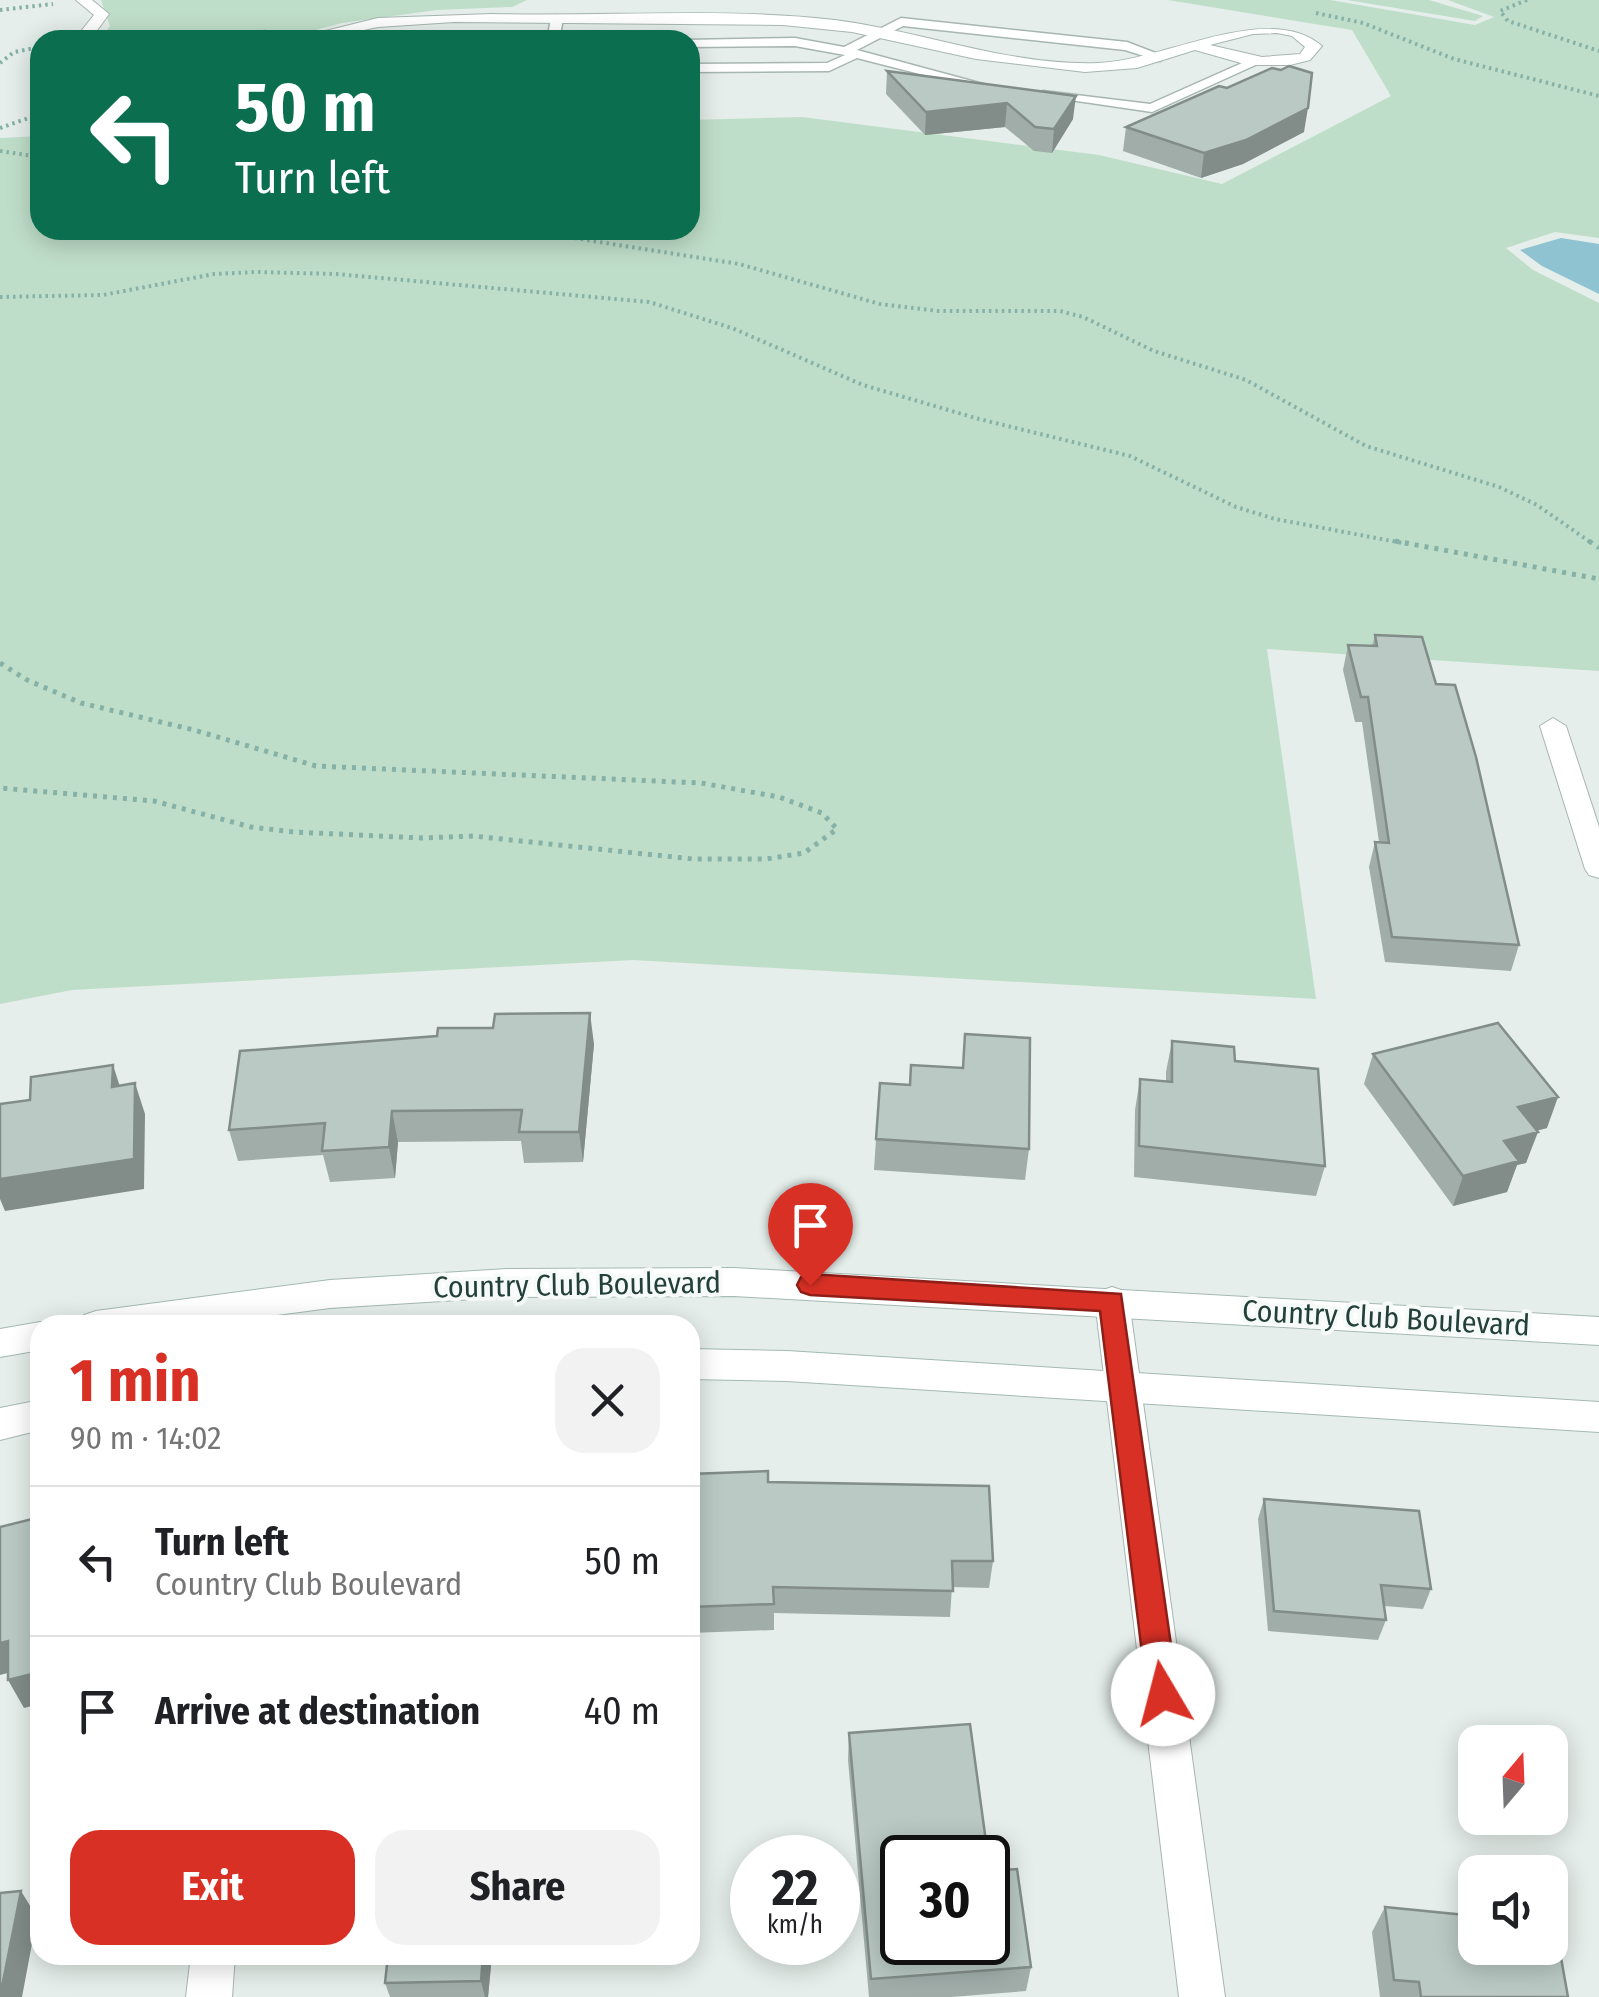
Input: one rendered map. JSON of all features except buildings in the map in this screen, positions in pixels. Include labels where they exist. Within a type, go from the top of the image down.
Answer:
[{"type":"street","points":[[83,0],[102,14],[90,30]]},
{"type":"street","points":[[344,30],[390,20],[465,15],[796,21],[944,49],[1057,66],[1106,68],[1160,58],[1219,32],[1249,26],[1299,34],[1314,46],[1305,57],[1292,61],[1256,62],[1193,44]]},
{"type":"street","points":[[1554,726],[1596,853]]},
{"type":"street","name":"Country Club Boulevard","points":[[235,1315],[506,1283],[659,1282],[848,1286],[1599,1331]]},
{"type":"street","points":[[1112,1301],[1202,1997]]},
{"type":"street","points":[[0,1343],[30,1338]]},
{"type":"street","points":[[700,1365],[1122,1386],[1599,1417]]},
{"type":"street","points":[[0,1424],[30,1416]]},
{"type":"street","points":[[210,1997],[212,1965]]},
{"type":"lane","points":[[700,68],[829,67],[900,17],[1127,46],[1160,58]]},
{"type":"lane","points":[[555,30],[557,19]]},
{"type":"lane","points":[[700,43],[795,42],[994,89]]},
{"type":"lane","points":[[1033,94],[1152,108],[1256,62]]},
{"type":"path","points":[[1527,0],[1500,11],[1502,16],[1508,22],[1599,51]]},
{"type":"path","points":[[0,10],[55,4]]},
{"type":"path","points":[[1316,13],[1363,24],[1454,59],[1599,96]]},
{"type":"path","points":[[0,63],[14,52],[30,49]]},
{"type":"path","points":[[0,128],[30,118]]},
{"type":"path","points":[[0,151],[30,156]]},
{"type":"path","points":[[587,240],[739,264],[880,304],[938,310],[1060,311],[1082,317],[1154,351],[1246,380],[1366,446],[1444,467],[1499,488],[1537,505],[1599,548]]},
{"type":"path","points":[[0,297],[103,295],[214,274],[256,272],[352,275],[649,302],[732,328],[796,359],[863,384],[1130,456],[1236,507],[1275,519],[1599,579]]},
{"type":"path","points":[[0,663],[54,697],[138,720],[223,737],[313,768],[701,783],[779,797],[822,813],[837,829],[804,853],[766,859],[692,859],[473,836],[422,838],[294,832],[251,827],[154,800],[0,788]]},
{"type":"green space","points":[[101,0],[527,0],[512,7],[437,10],[316,30],[107,30],[110,26]]},
{"type":"green space","points":[[1168,0],[1330,0],[1475,25],[1494,17],[1448,0],[1599,0],[1599,238],[1555,232],[1506,248],[1533,270],[1599,303],[1599,671],[1267,649],[1316,999],[633,960],[72,990],[0,1004],[0,138],[30,136],[30,240],[700,240],[700,120],[802,117],[1099,155],[1222,184],[1391,96],[1352,30]]},
{"type":"green space","points":[[1347,0],[1429,0],[1483,16],[1475,21]]},
{"type":"water","points":[[1561,238],[1599,244],[1599,294],[1542,266],[1520,250]]},
{"type":"route","points":[[810,1285],[1112,1301],[1163,1694]]}]
